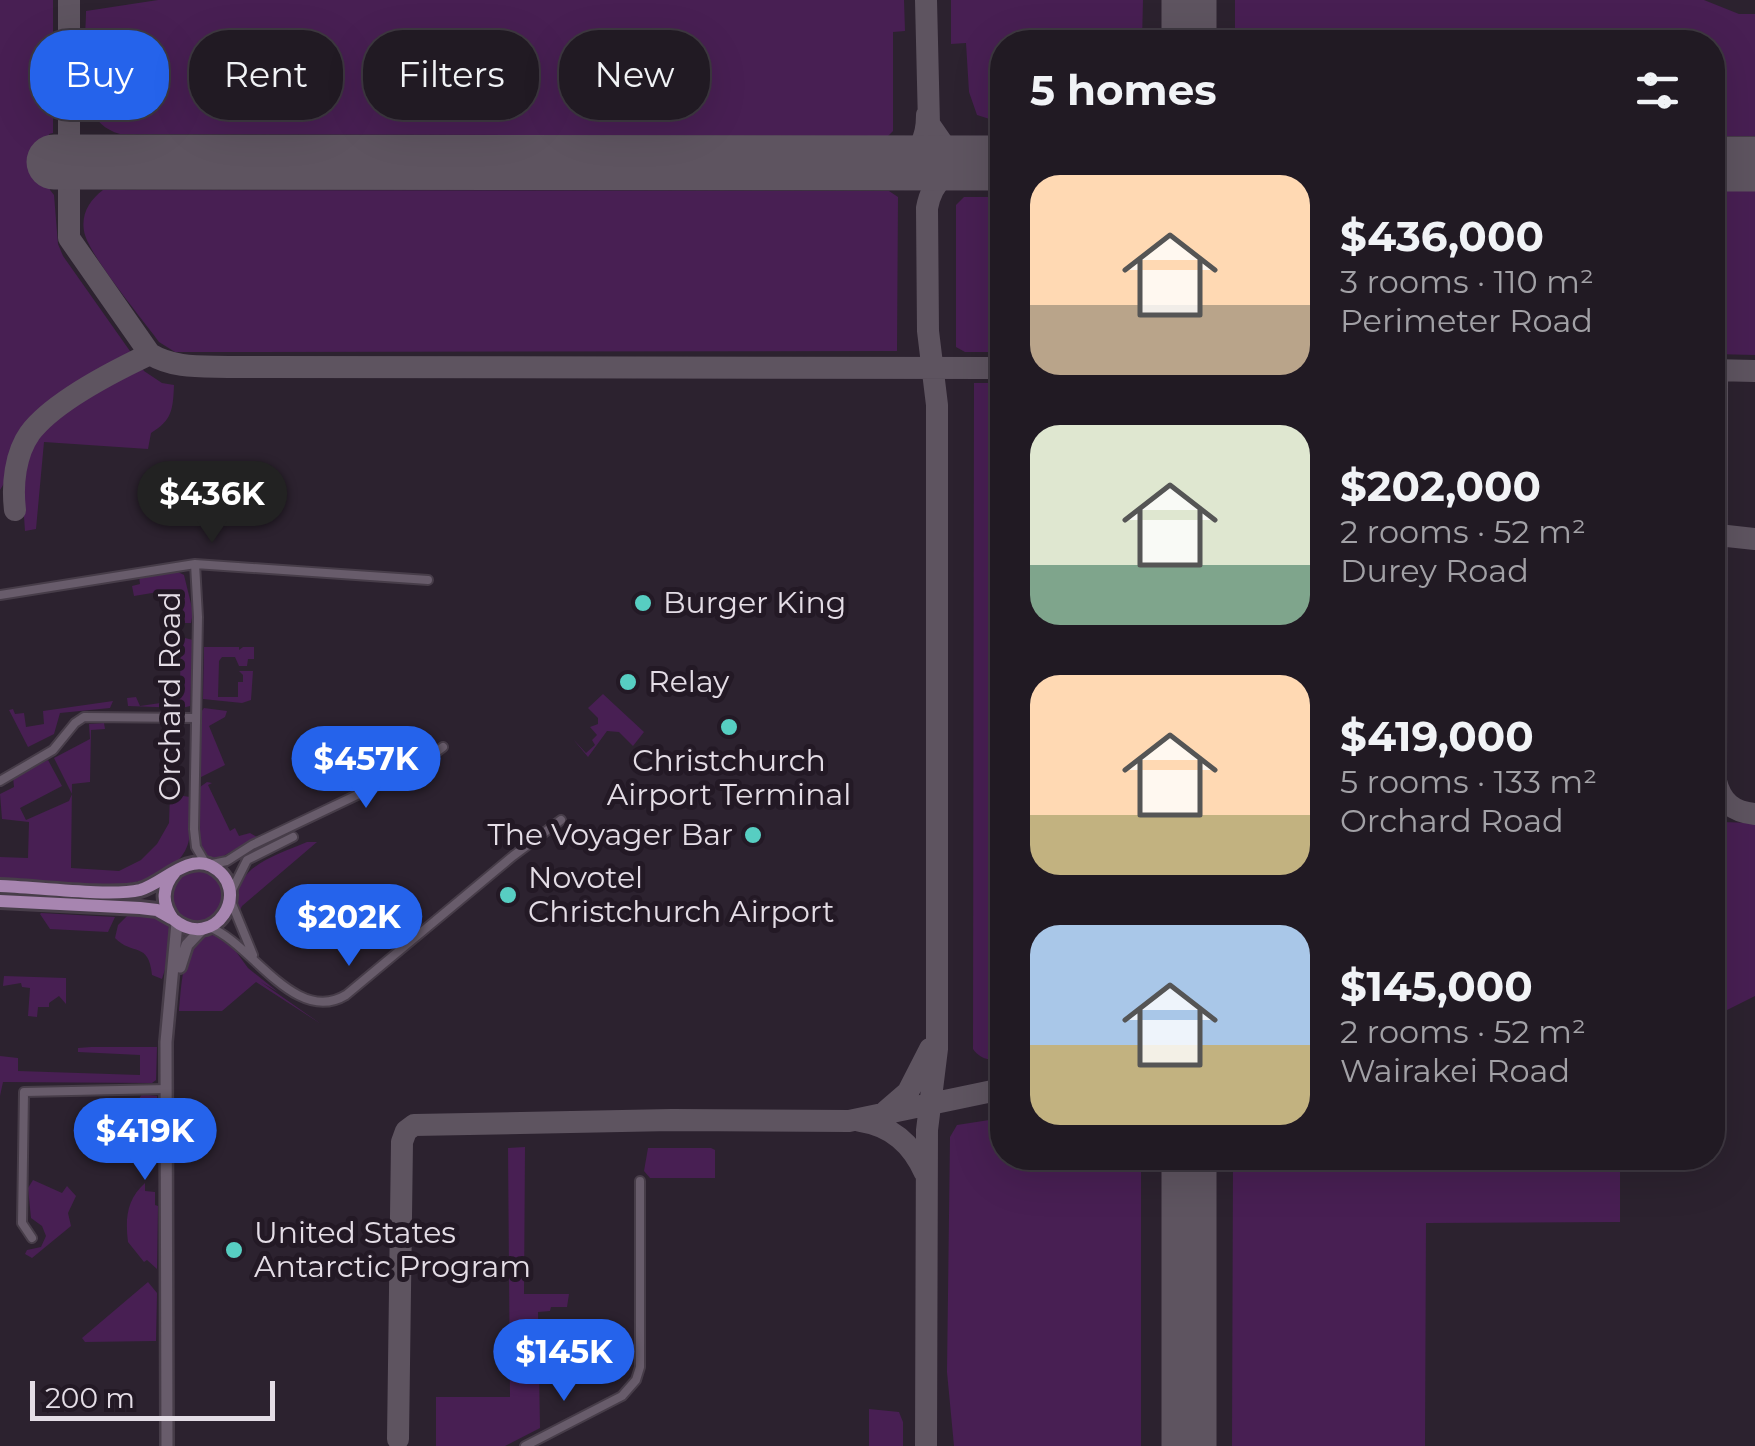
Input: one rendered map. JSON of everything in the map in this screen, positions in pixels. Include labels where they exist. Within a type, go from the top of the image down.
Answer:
[{"type":"main road","points":[[0,886],[125,892],[143,889],[193,864],[207,864],[224,878],[230,897],[224,916],[205,928],[187,928],[156,910],[0,901]]},
{"type":"main road","points":[[175,921],[166,908],[164,895],[177,871]]},
{"type":"street","points":[[0,595],[195,564],[428,580]]},
{"type":"street","name":"Orchard Road","points":[[195,564],[194,829],[197,850],[207,864]]},
{"type":"street","points":[[0,781],[52,750],[84,717],[196,718]]},
{"type":"street","points":[[207,864],[227,861],[252,844],[423,763],[443,747]]},
{"type":"street","points":[[170,994],[185,949],[205,928],[230,937],[274,978],[305,998],[328,1003],[340,999],[561,820]]},
{"type":"street","name":"Orchard Road","points":[[177,871],[190,850],[194,829]]},
{"type":"street","points":[[258,962],[245,941],[230,897],[247,860],[294,837]]},
{"type":"street","points":[[166,1446],[167,1089],[175,921]]},
{"type":"street","points":[[32,1238],[22,1223],[24,1092],[167,1089]]},
{"type":"street","points":[[524,1446],[622,1396],[636,1380],[640,1366],[640,1182]]},
{"type":"shaded area","points":[[0,0],[53,0],[53,30],[30,30],[30,120],[53,120],[48,148],[40,148],[39,175],[48,176],[54,195],[58,244],[144,371],[162,383],[174,385],[173,401],[170,414],[151,433],[148,449],[44,442],[36,529],[25,531],[21,473],[31,438],[24,437],[19,443],[0,490]]},
{"type":"shaded area","points":[[158,0],[904,0],[905,31],[893,32],[893,131],[888,136],[120,134],[99,120],[169,120],[169,30],[85,30],[86,11]]},
{"type":"shaded area","points":[[951,0],[1143,0],[1142,30],[990,30],[990,119],[977,115],[969,92],[966,43],[951,44]]},
{"type":"shaded area","points":[[1235,0],[1704,0],[1739,14],[1755,14],[1755,136],[1725,136],[1725,30],[1235,30]]},
{"type":"shaded area","points":[[103,190],[889,191],[898,197],[897,351],[175,352],[159,342],[87,241],[85,213]]},
{"type":"shaded area","points":[[1725,190],[1755,190],[1755,355],[1725,354]]},
{"type":"shaded area","points":[[964,197],[990,197],[990,352],[965,352],[956,347],[956,205]]},
{"type":"shaded area","points":[[974,383],[990,383],[990,1058],[973,1049]]},
{"type":"shaded area","points":[[176,571],[184,575],[193,612],[191,623],[183,623],[182,598],[174,598],[170,590],[134,596],[132,586],[140,584],[139,577]]},
{"type":"shaded area","points":[[181,637],[193,640],[190,706],[182,708],[128,706],[127,698],[136,697],[140,706],[174,701],[175,686],[180,685]]},
{"type":"shaded area","points":[[204,647],[254,647],[254,659],[248,659],[247,666],[239,666],[235,657],[222,657],[219,661],[218,697],[238,697],[238,682],[243,682],[239,671],[253,671],[251,700],[242,703],[203,699]]},
{"type":"shaded area","points":[[603,694],[644,732],[633,746],[619,732],[607,731],[588,757],[573,739],[586,753],[595,745],[592,740],[597,735],[590,727],[598,724],[598,718],[588,708]]},
{"type":"shaded area","points":[[113,701],[110,708],[60,713],[54,734],[28,747],[9,710],[24,713],[26,727],[44,724],[43,711]]},
{"type":"shaded area","points":[[204,708],[227,711],[225,717],[209,726],[225,765],[201,777],[201,712]]},
{"type":"shaded area","points":[[104,723],[105,729],[91,730],[90,782],[72,784],[72,794],[54,758],[90,739],[89,724]]},
{"type":"shaded area","points":[[48,760],[62,786],[20,808],[26,820],[69,801],[72,794],[71,868],[119,871],[141,860],[157,844],[169,823],[170,794],[190,797],[188,845],[171,867],[151,878],[127,884],[0,880],[0,857],[28,858],[29,822],[2,819],[0,794],[14,787],[13,777]]},
{"type":"shaded area","points":[[212,783],[208,785],[230,831],[235,828],[239,836],[250,833],[257,837],[218,859],[204,855],[199,844],[200,787]]},
{"type":"shaded area","points":[[1725,822],[1755,823],[1755,996],[1725,1011]]},
{"type":"shaded area","points":[[307,842],[317,842],[239,912],[237,897],[247,874],[268,859]]},
{"type":"shaded area","points":[[197,869],[216,877],[224,896],[216,915],[197,923],[178,915],[170,896],[178,877]]},
{"type":"shaded area","points":[[130,913],[153,915],[171,928],[171,950],[162,979],[152,975],[143,953],[115,938],[118,925]]},
{"type":"shaded area","points":[[40,914],[115,917],[108,932],[50,929]]},
{"type":"shaded area","points":[[214,935],[229,942],[248,968],[278,992],[261,982],[321,1024],[256,982],[222,1011],[179,1011],[189,953],[203,938]]},
{"type":"shaded area","points":[[4,976],[66,978],[66,1004],[59,996],[49,1007],[38,1007],[37,1017],[28,1016],[30,988],[22,987],[21,983],[3,986]]},
{"type":"shaded area","points":[[157,1047],[156,1080],[3,1082],[0,1096],[0,1056],[18,1058],[18,1071],[140,1075],[140,1055],[78,1052],[78,1048]]},
{"type":"shaded area","points":[[142,1094],[157,1096],[157,1155],[139,1169],[139,1099]]},
{"type":"shaded area","points":[[990,1120],[990,1170],[1141,1170],[1141,1446],[954,1446],[947,1372],[950,1137],[957,1125]]},
{"type":"shaded area","points":[[525,1147],[524,1294],[569,1294],[567,1307],[538,1312],[540,1428],[505,1446],[436,1446],[436,1397],[510,1397],[508,1148]]},
{"type":"shaded area","points":[[648,1148],[711,1148],[715,1150],[715,1178],[650,1178],[644,1171]]},
{"type":"shaded area","points":[[1233,1170],[1620,1170],[1620,1222],[1426,1223],[1425,1446],[1232,1446]]},
{"type":"shaded area","points":[[33,1180],[62,1193],[67,1186],[76,1196],[68,1213],[71,1226],[32,1258],[25,1254],[27,1250],[41,1247],[46,1236],[42,1226],[31,1218],[28,1188]]},
{"type":"shaded area","points":[[145,1183],[145,1191],[155,1192],[158,1206],[157,1269],[147,1260],[144,1262],[128,1242],[129,1210]]},
{"type":"shaded area","points":[[148,1282],[157,1293],[156,1341],[85,1342],[82,1338]]},
{"type":"shaded area","points":[[869,1409],[899,1412],[903,1446],[869,1446]]},
{"type":"taxiway","points":[[69,0],[69,238],[150,354],[159,359],[189,366],[231,367],[990,368]]},
{"type":"taxiway","points":[[926,0],[929,124],[947,150],[978,163]]},
{"type":"taxiway","points":[[894,163],[920,146],[927,115]]},
{"type":"taxiway","points":[[926,1446],[927,1130],[937,1049],[937,405],[928,331],[927,208],[933,190],[944,176],[959,167],[978,163]]},
{"type":"taxiway","points":[[15,510],[16,470],[30,433],[69,398],[150,354]]},
{"type":"taxiway","points":[[1725,370],[1755,371]]},
{"type":"taxiway","points":[[1725,536],[1755,539]]},
{"type":"taxiway","points":[[1725,800],[1740,811],[1755,814]]},
{"type":"taxiway","points":[[886,1111],[908,1092],[930,1049]]},
{"type":"taxiway","points":[[398,1439],[402,1142],[406,1131],[414,1125],[849,1121],[990,1092]]},
{"type":"taxiway","points":[[860,1121],[882,1127],[900,1138],[925,1173]]},
{"type":"runway","points":[[1189,0],[1189,30]]},
{"type":"runway","points":[[54,162],[990,163]]},
{"type":"runway","points":[[1725,164],[1755,164]]},
{"type":"runway","points":[[1189,1170],[1189,1446]]},
{"type":"place","name":"Burger King","points":[[643,603]]},
{"type":"place","name":"Relay","points":[[628,682]]},
{"type":"place","name":"Christchurch Airport Terminal","points":[[729,727]]},
{"type":"place","name":"The Voyager Bar","points":[[753,835]]},
{"type":"place","name":"Novotel Christchurch Airport","points":[[508,895]]},
{"type":"place","name":"United States Antarctic Program","points":[[234,1250]]}]
